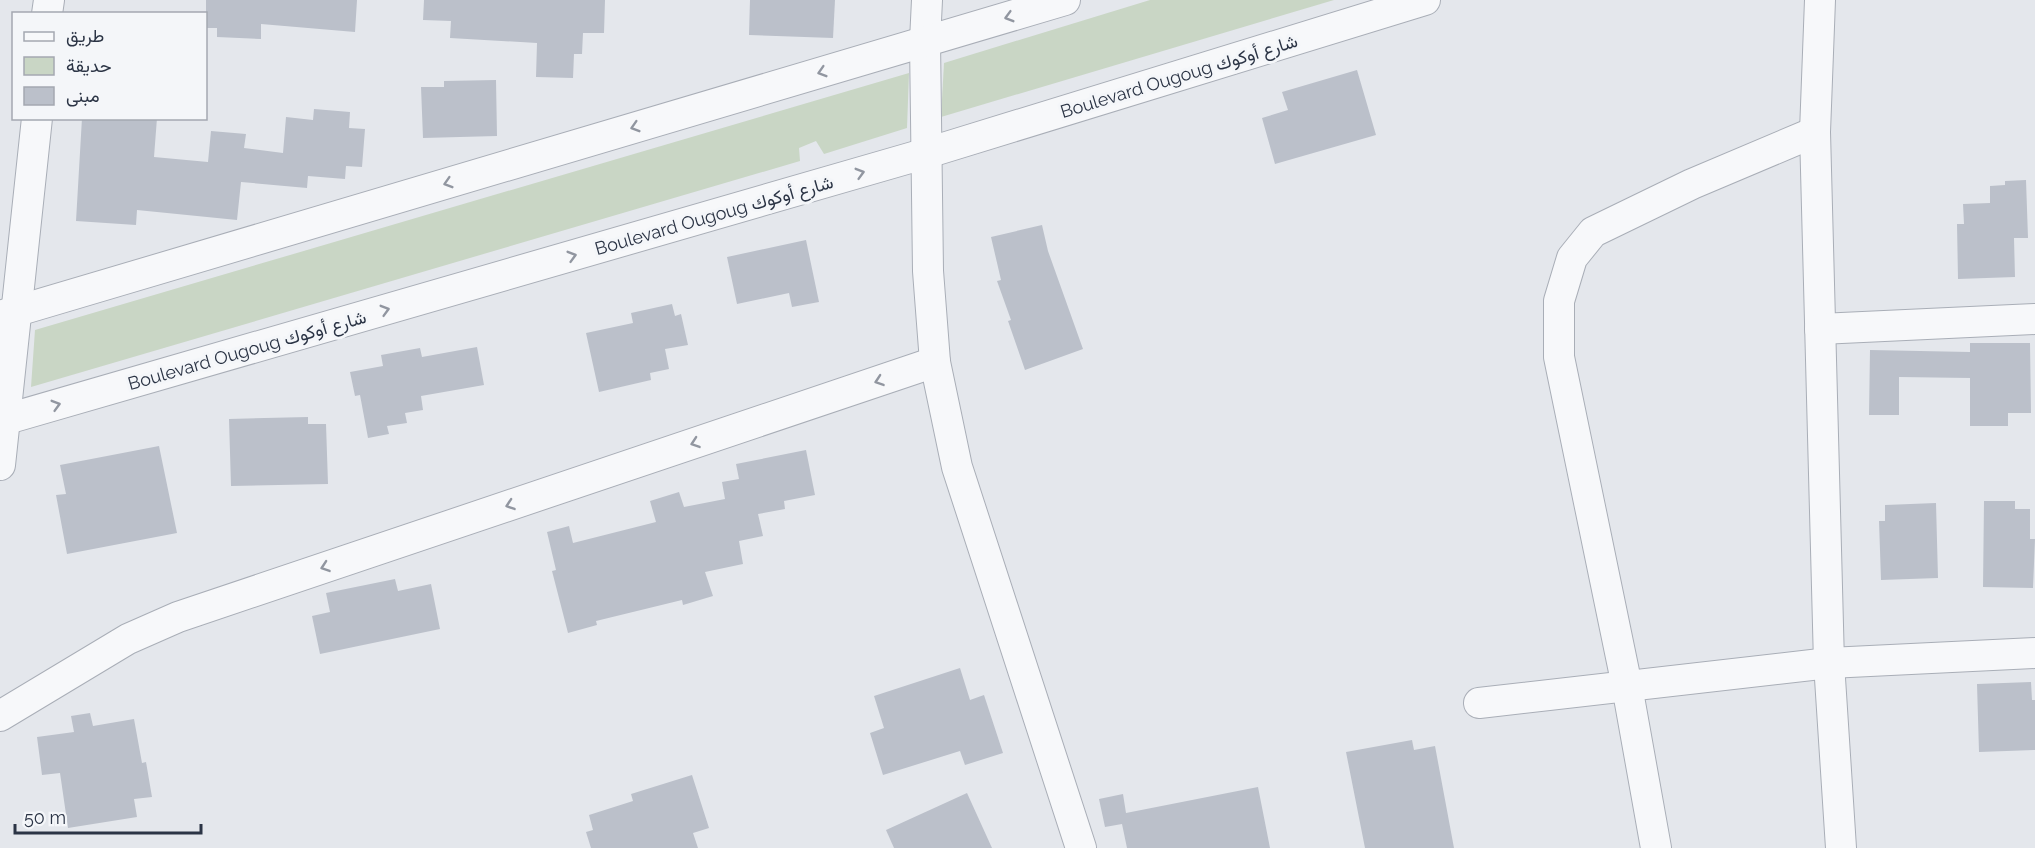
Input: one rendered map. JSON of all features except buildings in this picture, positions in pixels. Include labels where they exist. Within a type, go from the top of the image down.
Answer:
[{"type":"street","points":[[927,0],[925,41],[928,271],[935,362],[957,467],[1081,848]]},
{"type":"street","points":[[9,313],[1065,0]]},
{"type":"street","name":"Boulevard Ougoug شارع أوكوك","points":[[2,421],[927,153],[1425,0]]},
{"type":"street","points":[[1820,0],[1815,132],[1829,663],[1841,848]]},
{"type":"street","points":[[0,465],[9,313],[37,120]]},
{"type":"street","points":[[1656,848],[1627,686],[1559,357],[1559,301],[1572,258],[1593,232],[1692,184],[1815,132]]},
{"type":"street","points":[[1820,329],[2035,319]]},
{"type":"street","points":[[0,716],[128,639],[178,617],[935,362]]},
{"type":"street","points":[[1479,703],[1829,663],[2035,653]]},
{"type":"green space","points":[[1150,0],[1334,0],[941,117],[944,63]]},
{"type":"green space","points":[[909,73],[907,128],[824,154],[816,141],[799,148],[800,161],[31,387],[35,330]]}]
